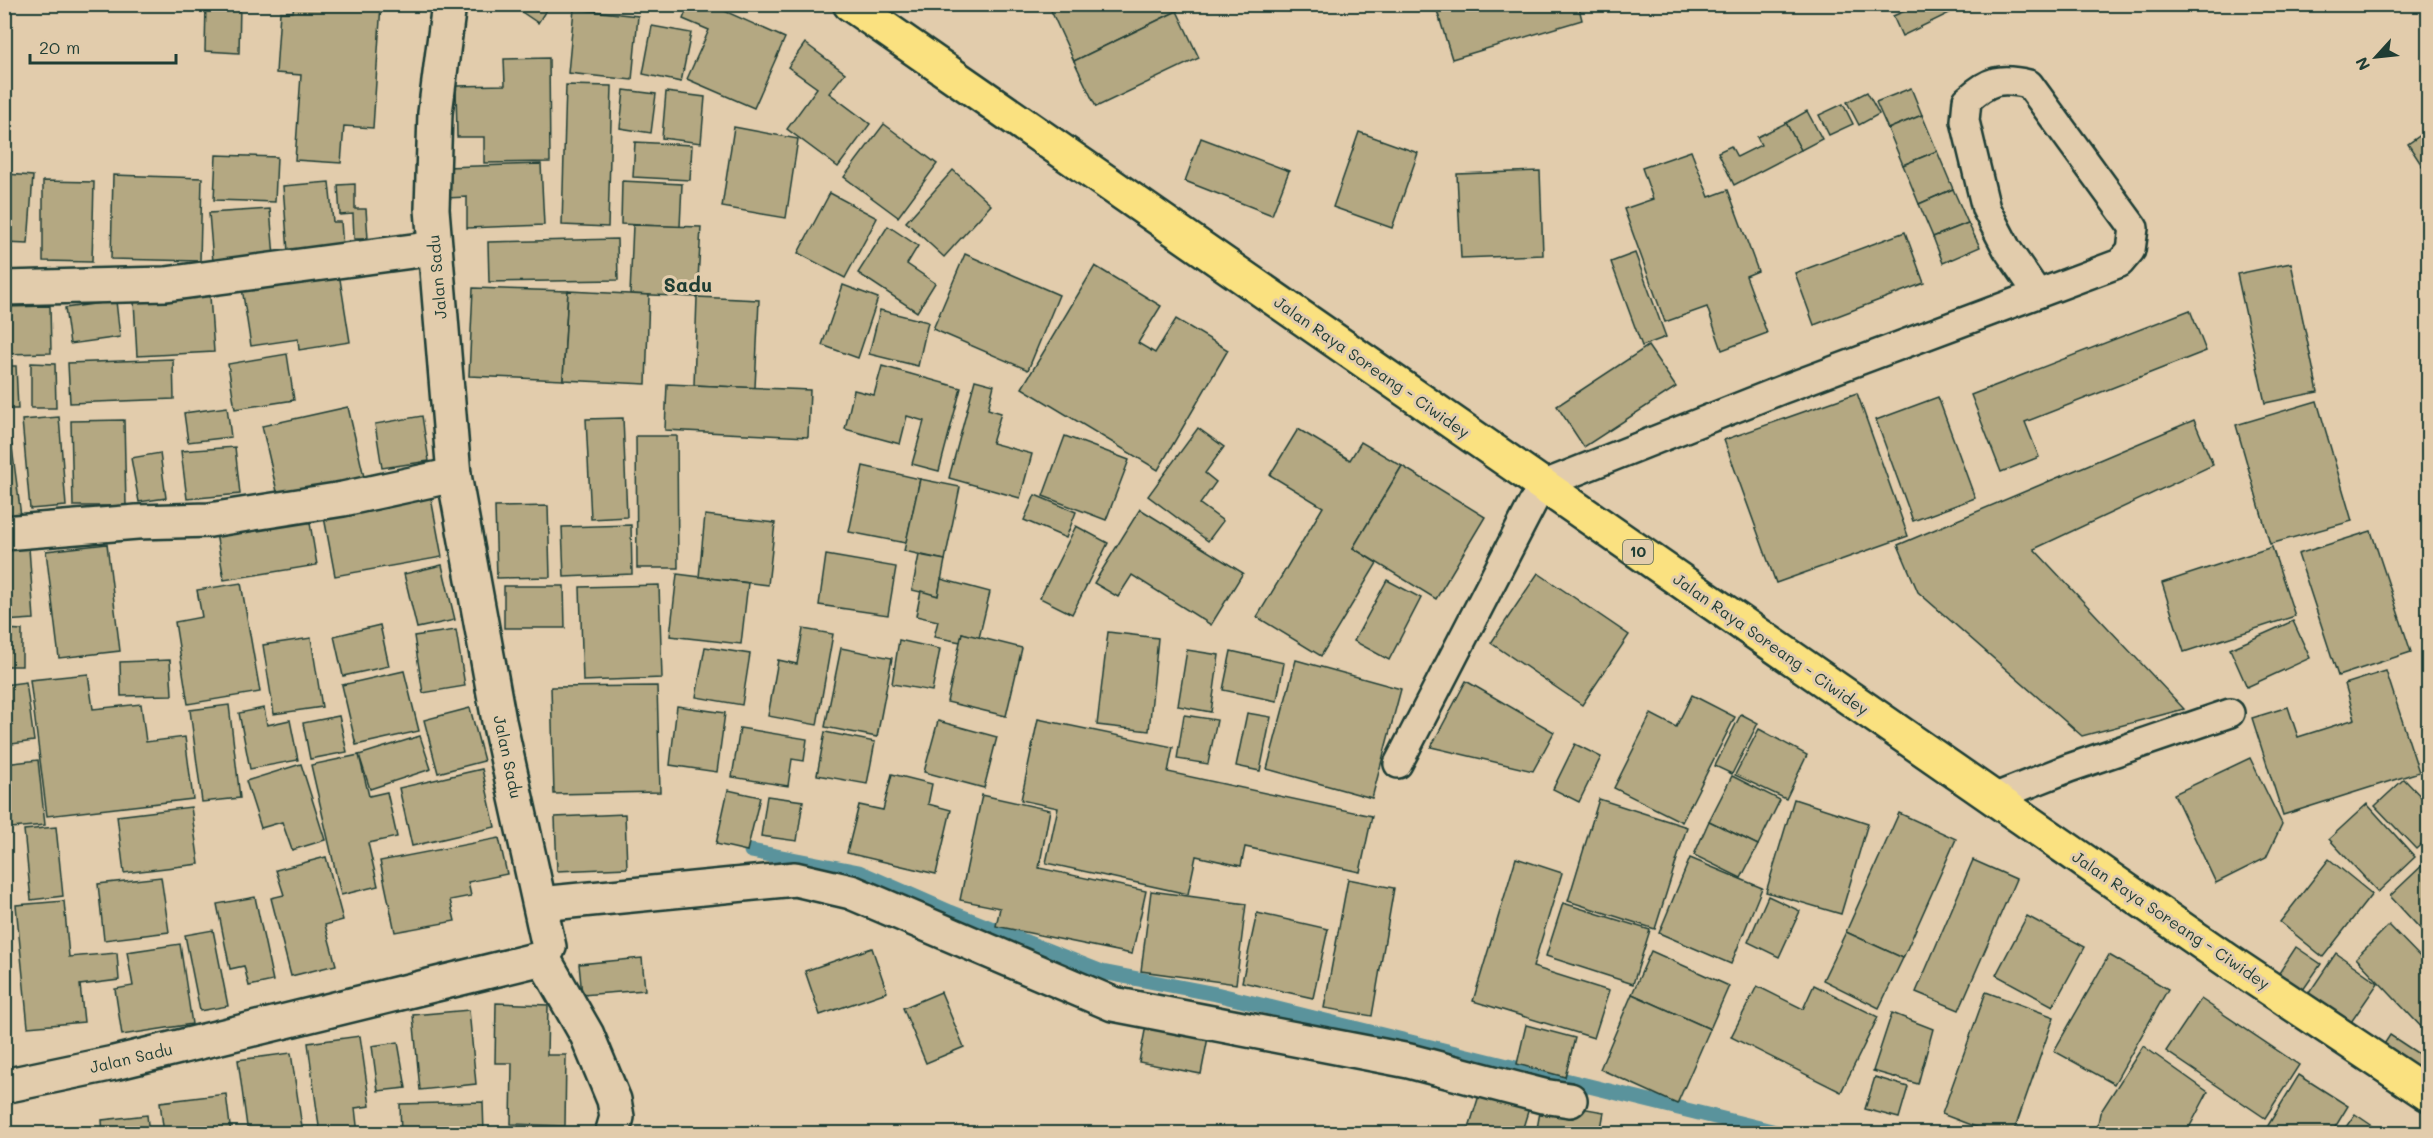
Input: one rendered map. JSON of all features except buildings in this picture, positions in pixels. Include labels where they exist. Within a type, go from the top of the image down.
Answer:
[{"type":"highway","name":"Jalan Raya Soreang - Ciwidey","points":[[850,4],[2227,960],[2428,1094]]},
{"type":"street","name":"Jalan Sadu","points":[[4,1086],[114,1063],[543,958],[549,947],[499,721],[454,475],[432,209],[435,113],[449,4]]},
{"type":"street","points":[[4,288],[166,284],[435,248]]},
{"type":"street","points":[[4,533],[137,522],[210,520],[343,499],[454,475]]},
{"type":"street","points":[[540,904],[795,879],[851,892],[1113,1004],[1409,1061],[1543,1096],[1570,1100]]},
{"type":"street","points":[[543,958],[587,1035],[614,1100],[617,1117],[612,1134]]},
{"type":"lane","points":[[1398,764],[1542,485],[1781,390],[2038,294],[2120,263],[2131,250],[2134,228],[2029,84],[1995,80],[1967,100],[1965,121],[1986,209],[2007,249],[2038,294]]},
{"type":"lane","points":[[1993,798],[2069,768],[2230,713]]},
{"type":"waterway","points":[[751,851],[859,872],[950,912],[1102,972],[1216,994],[1784,1134]]},
{"type":"district","name":"Sadu","points":[[688,285]]}]
